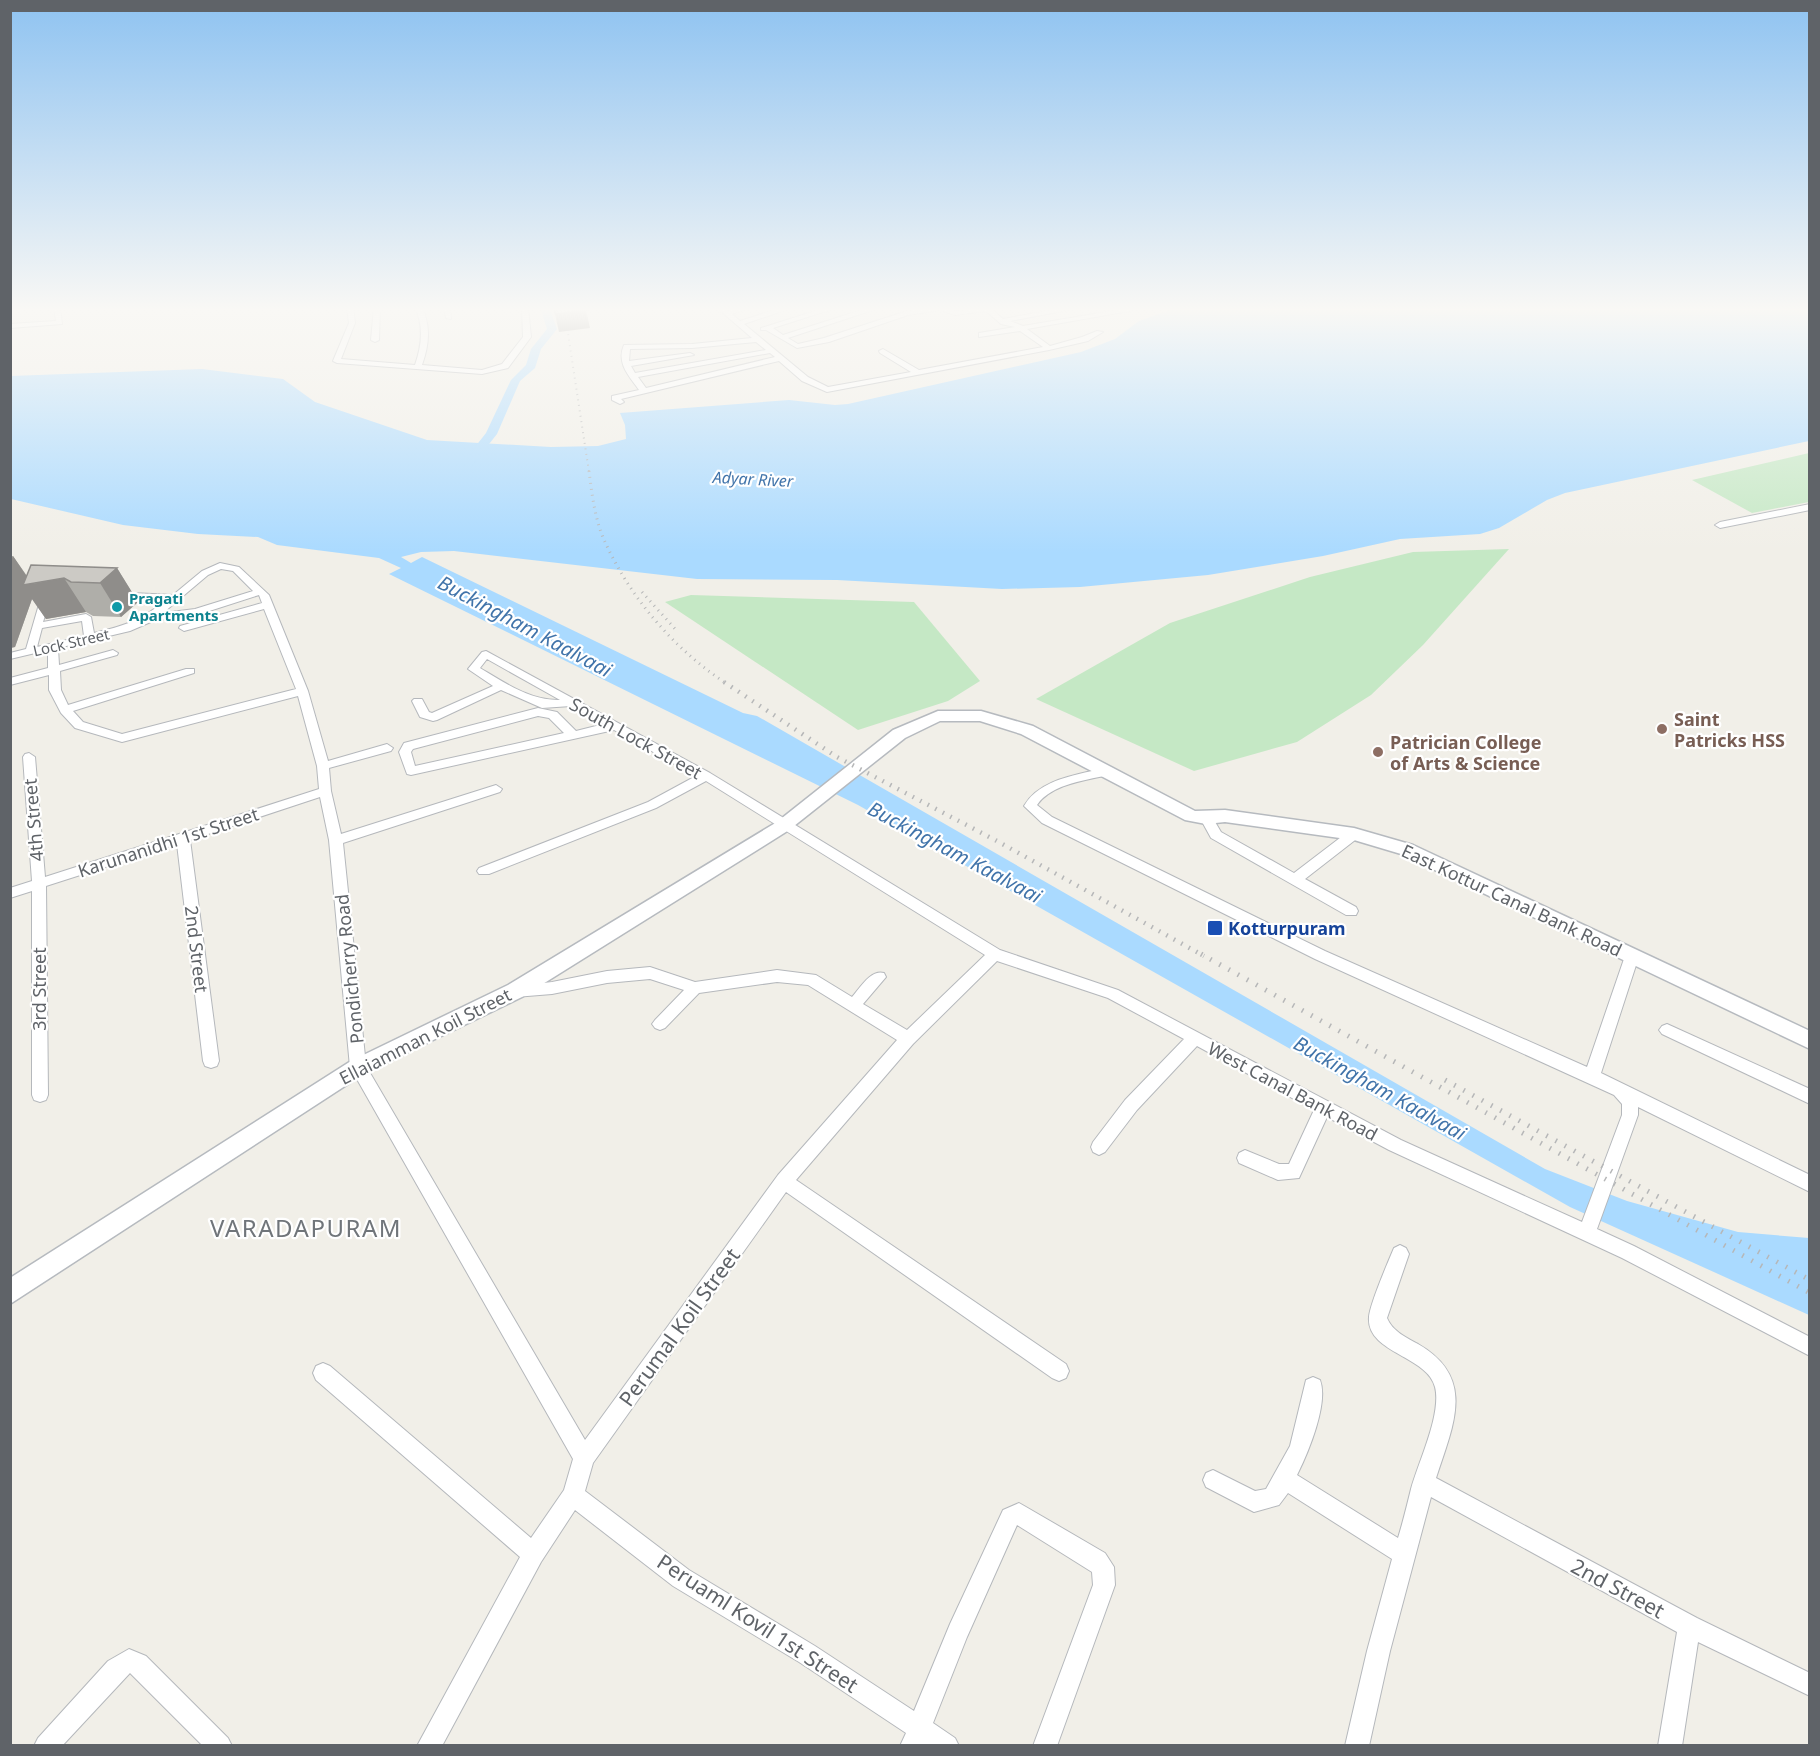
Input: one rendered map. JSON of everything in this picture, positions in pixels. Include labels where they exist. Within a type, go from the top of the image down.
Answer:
[{"type":"street","points":[[620,402],[615,398],[648,389]]},
{"type":"street","points":[[1720,525],[1809,507]]},
{"type":"street","name":"Pondicherry Road","points":[[220,566],[236,569],[258,592],[264,595],[302,691],[325,761],[325,791],[336,840],[358,1067],[584,1458]]},
{"type":"street","name":"Lock Street","points":[[15,652],[53,647],[126,629],[151,618],[205,573],[220,566]]},
{"type":"street","points":[[15,652],[48,584]]},
{"type":"street","points":[[32,651],[31,646],[46,596],[58,591]]},
{"type":"street","points":[[151,618],[196,612],[258,592]]},
{"type":"street","points":[[105,594],[175,598]]},
{"type":"street","points":[[184,628],[268,605]]},
{"type":"street","points":[[38,626],[86,616],[90,638]]},
{"type":"street","points":[[53,647],[55,690],[65,711],[79,725],[123,738],[302,691]]},
{"type":"street","points":[[10,682],[54,672],[114,653]]},
{"type":"street","name":"South Lock Street","points":[[501,686],[474,669],[486,654],[706,776],[783,826]]},
{"type":"street","points":[[65,711],[190,671]]},
{"type":"street","points":[[418,701],[424,714],[433,717],[501,686],[542,704],[572,703]]},
{"type":"street","points":[[573,735],[554,715],[538,712],[416,743],[408,746],[405,752],[411,771],[615,726]]},
{"type":"street","name":"East Kottur Canal Bank Road","points":[[814,804],[899,734],[938,716],[981,716],[1027,730],[1185,813],[1206,818],[1225,816],[1354,834],[1433,860],[1809,1041]]},
{"type":"street","points":[[325,761],[387,748]]},
{"type":"street","name":"4th Street","points":[[29,757],[39,884]]},
{"type":"street","points":[[1108,771],[1057,786],[1039,794],[1032,799],[1029,806],[1047,820],[1320,955],[1592,1076],[1809,1184]]},
{"type":"street","points":[[484,871],[652,806],[706,776]]},
{"type":"street","points":[[336,840],[496,789]]},
{"type":"street","name":"Karunanidhi 1st Street","points":[[10,893],[325,791]]},
{"type":"street","name":"Ellaiamman Koil Street","points":[[10,1292],[358,1067],[515,991],[783,826],[814,804]]},
{"type":"street","points":[[1206,818],[1216,835],[1351,911]]},
{"type":"street","name":"West Canal Bank Road","points":[[783,826],[995,954],[1113,994],[1395,1145],[1589,1227],[1809,1347]]},
{"type":"street","points":[[1296,879],[1354,834]]},
{"type":"street","name":"2nd Street","points":[[183,838],[210,1061]]},
{"type":"street","name":"3rd Street","points":[[39,884],[40,1095]]},
{"type":"street","name":"Perumal Koil Street","points":[[429,1746],[533,1554],[573,1495],[584,1458],[784,1181],[908,1040],[995,954]]},
{"type":"street","points":[[1592,1076],[1632,956]]},
{"type":"street","points":[[515,991],[552,988],[607,977],[650,973],[695,988],[777,976],[811,979],[908,1040]]},
{"type":"street","points":[[853,1005],[879,977]]},
{"type":"street","points":[[660,1024],[695,988]]},
{"type":"street","points":[[1667,1030],[1809,1097]]},
{"type":"street","points":[[1099,1147],[1131,1105],[1195,1038]]},
{"type":"street","points":[[1589,1227],[1630,1115],[1630,1102],[1616,1088]]},
{"type":"street","points":[[1245,1158],[1278,1172],[1293,1172],[1297,1169],[1305,1144],[1323,1107]]},
{"type":"street","points":[[784,1181],[1059,1371]]},
{"type":"street","points":[[1357,1746],[1366,1694],[1404,1554],[1425,1490],[1447,1391],[1440,1371],[1415,1351],[1383,1334],[1378,1327],[1378,1318],[1400,1254]]},
{"type":"street","points":[[323,1373],[533,1554]]},
{"type":"street","points":[[1213,1480],[1254,1502],[1272,1498],[1287,1480],[1311,1407],[1312,1387]]},
{"type":"street","points":[[1287,1480],[1404,1554]]},
{"type":"street","name":"2nd Street","points":[[1425,1490],[1809,1685]]},
{"type":"street","name":"Peruaml Kovil 1st Street","points":[[573,1495],[681,1578],[916,1736],[947,1746]]},
{"type":"street","points":[[916,1736],[958,1632],[1010,1517],[1019,1514],[1097,1561],[1105,1575],[1104,1585],[1045,1746]]},
{"type":"street","points":[[1670,1746],[1689,1626]]},
{"type":"street","points":[[46,1746],[116,1669],[129,1660],[138,1664],[220,1746]]},
{"type":"green space","points":[[1809,453],[1809,502],[1752,513],[1692,480]]},
{"type":"green space","points":[[1509,549],[1423,645],[1371,695],[1297,742],[1194,771],[1036,699],[1170,623],[1310,577],[1413,552]]},
{"type":"green space","points":[[691,595],[914,602],[980,681],[948,701],[858,730],[665,602]]},
{"type":"water","name":"Adyar River","points":[[11,389],[297,389],[315,402],[427,440],[551,447],[598,446],[626,439],[625,425],[620,413],[789,400],[835,405],[915,389],[1809,389],[1809,441],[1565,493],[1547,500],[1499,528],[1480,534],[1400,539],[1323,556],[1208,575],[1080,587],[1002,589],[837,580],[697,579],[454,551],[421,552],[401,557],[411,563],[422,557],[743,713],[757,716],[1545,1169],[1627,1201],[1738,1232],[1809,1238],[1809,1315],[1570,1207],[858,805],[389,574],[401,568],[379,558],[277,545],[258,537],[198,534],[123,525],[11,499]]},
{"type":"building","points":[[31,565],[117,568],[100,583],[71,582],[64,578],[23,585]]},
{"type":"waterway","name":"Buckingham Kaalvaai","points":[[470,461],[491,434],[512,389]]},
{"type":"railway","points":[[576,389],[589,472]]},
{"type":"railway","points":[[589,471],[594,507],[602,534],[628,583],[641,603],[672,639],[727,684]]},
{"type":"railway","points":[[642,592],[676,630]]},
{"type":"railway","points":[[727,684],[837,757],[997,841],[1204,956]]},
{"type":"railway","points":[[1201,954],[1810,1293]]},
{"type":"railway","points":[[1445,1080],[1810,1280]]},
{"type":"place","name":"Pragati Apartments","points":[[117,607]]},
{"type":"place","name":"Saint Patricks HSS","points":[[1662,729]]},
{"type":"place","name":"Patrician College of Arts & Science","points":[[1378,752]]},
{"type":"place","name":"Kotturpuram","points":[[1215,928]]},
{"type":"district","name":"VARADAPURAM","points":[[306,1227]]}]
